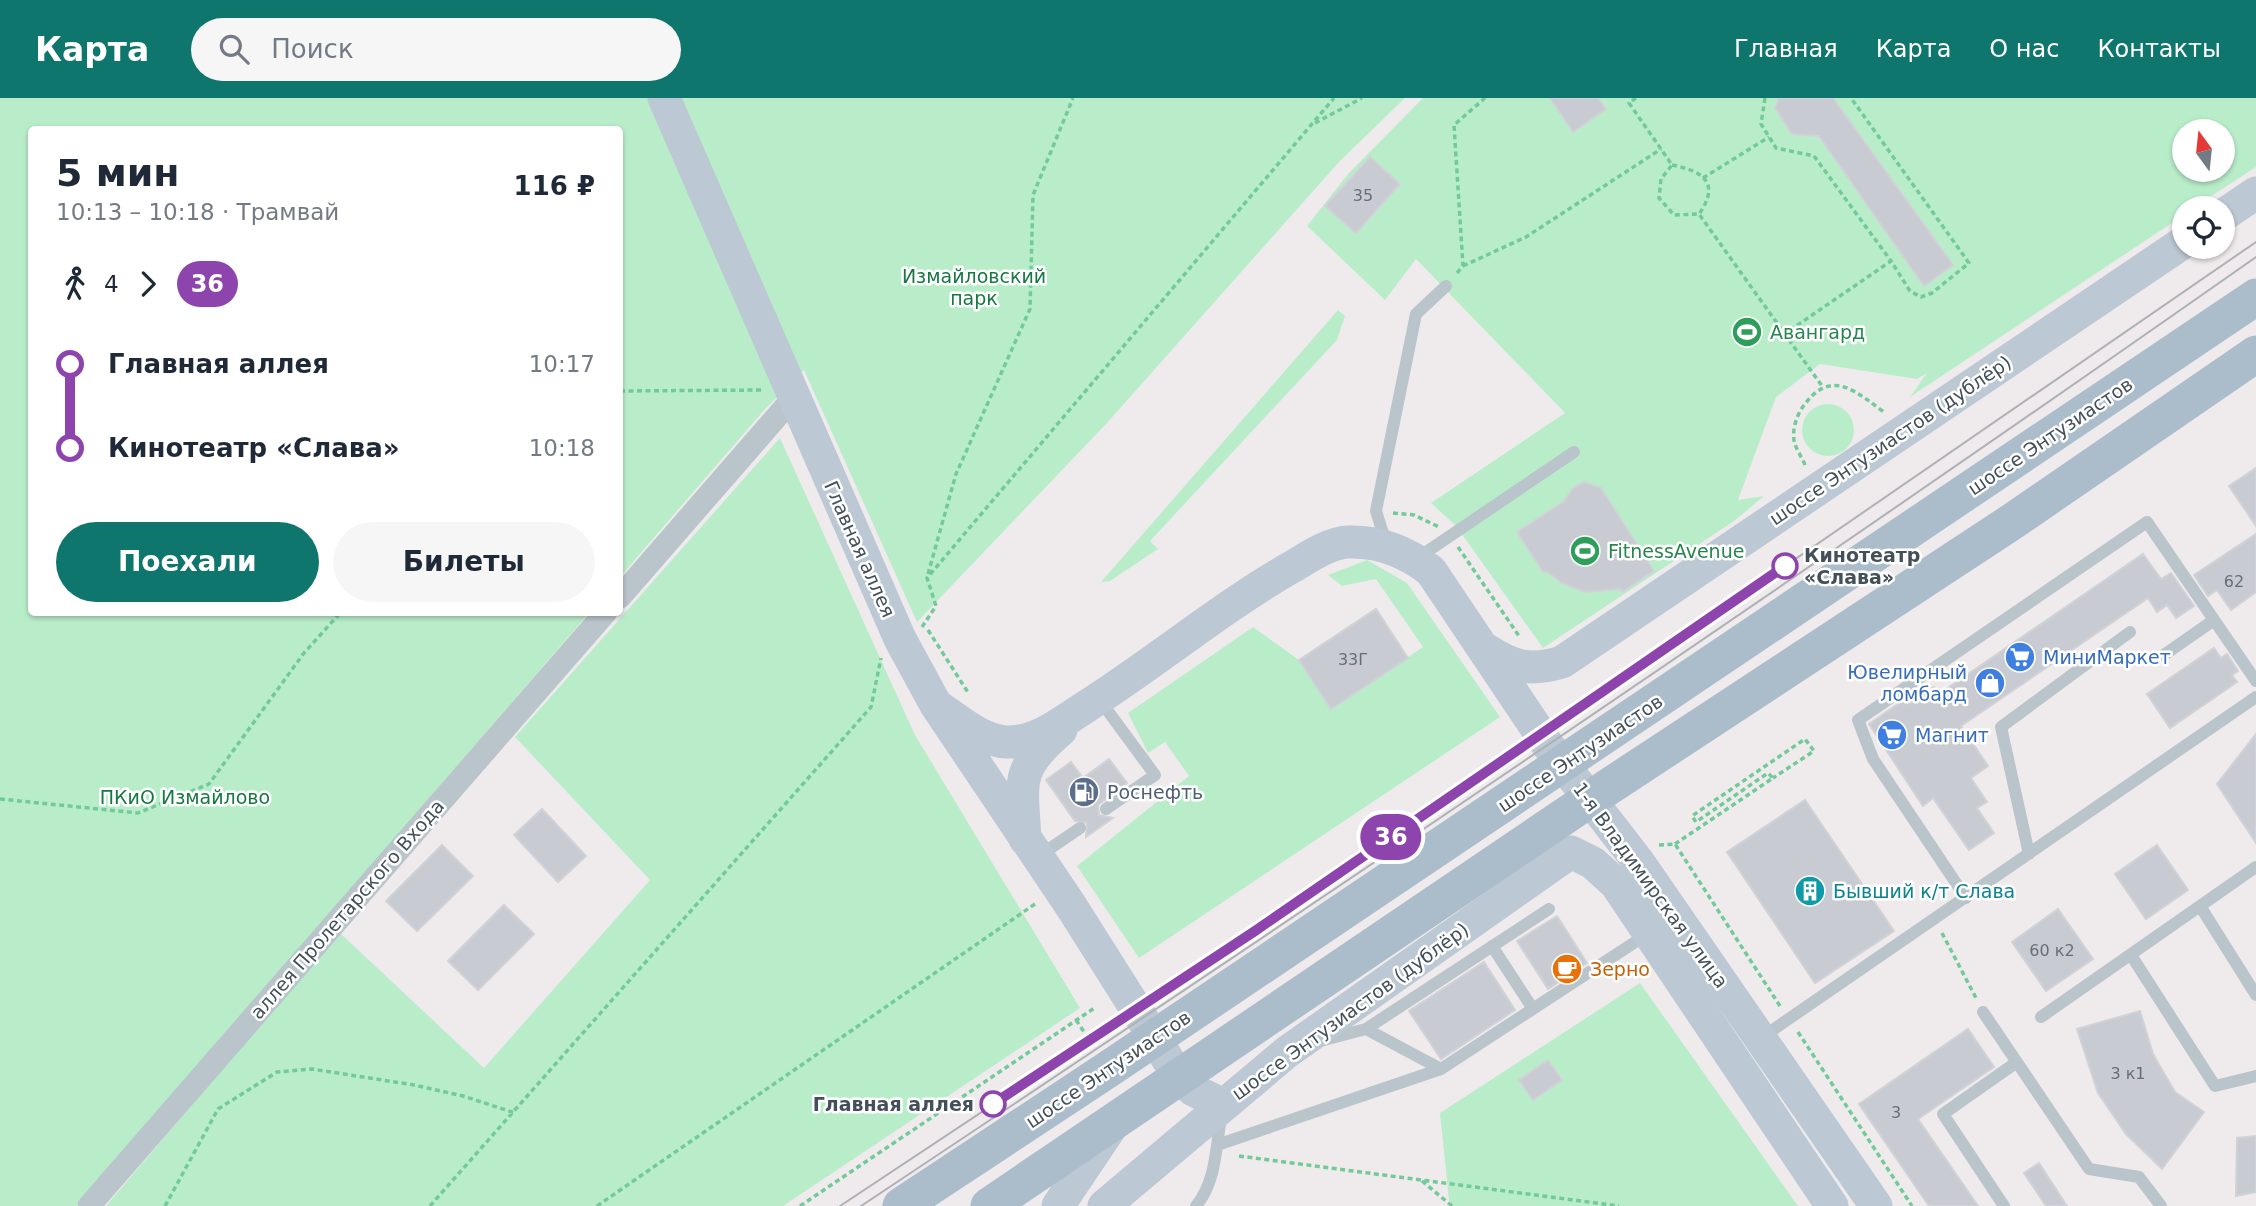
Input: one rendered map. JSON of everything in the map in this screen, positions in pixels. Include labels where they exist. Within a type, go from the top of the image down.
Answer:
[{"type":"main road","name":"Главная аллея","points":[[664,98],[790,401],[900,639],[936,705],[1071,906],[1179,1077]]},
{"type":"main road","points":[[2235,207],[2256,193]]},
{"type":"main road","name":"шоссе Энтузиастов (дублёр)","points":[[1484,648],[1509,664],[1529,669],[1562,662],[2172,250]]},
{"type":"main road","name":"шоссе Энтузиастов","points":[[901,1206],[1154,1039],[2256,297]]},
{"type":"main road","points":[[989,1206],[1179,1077],[1561,839],[1590,799],[2012,521],[2256,354]]},
{"type":"main road","points":[[936,705],[973,730],[1002,742],[1042,735],[1099,699],[1247,593],[1315,554],[1346,542],[1402,554]]},
{"type":"main road","name":"1-я Владимирская улица","points":[[1402,554],[1431,571],[1562,765],[1637,860],[1876,1206]]},
{"type":"main road","points":[[1031,850],[1023,774],[1042,746],[1099,699]]},
{"type":"main road","name":"шоссе Энтузиастов (дублёр)","points":[[1104,1206],[1222,1104],[1561,839]]},
{"type":"main road","name":"1-я Владимирская улица","points":[[1561,839],[1616,884],[1832,1206]]},
{"type":"main road","points":[[1179,1077],[1193,1090],[1222,1104]]},
{"type":"main road","points":[[1058,1206],[1115,1121]]},
{"type":"street","points":[[623,594],[790,401]]},
{"type":"street","name":"аллея Пролетарского Входа","points":[[89,1206],[461,788],[603,616]]},
{"type":"lane","points":[[1446,286],[1416,314],[1376,511],[1402,554],[1574,452]]},
{"type":"lane","points":[[1966,898],[1873,759],[1858,720],[2147,522],[2256,681]]},
{"type":"lane","points":[[2164,655],[2214,620]]},
{"type":"lane","points":[[2029,854],[2001,727],[2130,632]]},
{"type":"lane","points":[[1760,1039],[2256,697]]},
{"type":"lane","points":[[1099,699],[1155,775],[1106,809]]},
{"type":"lane","points":[[1031,850],[1080,828]]},
{"type":"lane","points":[[2041,1017],[2256,867]]},
{"type":"lane","points":[[2200,906],[2256,995]]},
{"type":"lane","points":[[1287,1052],[1366,1028],[1549,909]]},
{"type":"lane","points":[[1216,1149],[1441,1069],[1650,932]]},
{"type":"lane","points":[[1492,946],[1533,1009]]},
{"type":"lane","points":[[2131,955],[2215,1086],[2256,1076]]},
{"type":"lane","points":[[1983,1012],[2089,1169],[2139,1177],[2161,1206]]},
{"type":"lane","points":[[1366,1028],[1441,1069]]},
{"type":"lane","points":[[2004,1206],[1943,1114],[2017,1062]]},
{"type":"lane","points":[[1196,1206],[1204,1197],[1213,1172],[1222,1104]]},
{"type":"path","points":[[914,632],[925,625],[936,606],[927,578],[956,474],[1030,309],[1033,195],[1073,98]]},
{"type":"path","points":[[927,578],[1334,98]]},
{"type":"path","points":[[1310,125],[1362,98]]},
{"type":"path","points":[[1463,266],[1454,125],[1485,98]]},
{"type":"path","points":[[1636,98],[1629,103],[1672,165],[1695,169],[1707,183],[1709,201],[1699,214]]},
{"type":"path","points":[[1765,98],[1761,124],[1776,148],[1814,156],[1910,291],[1921,297],[1932,293],[1969,263],[1851,98]]},
{"type":"path","points":[[1703,178],[1769,136]]},
{"type":"path","points":[[1446,286],[1463,266],[1526,237],[1661,149]]},
{"type":"path","points":[[1672,165],[1661,179],[1659,198],[1674,215],[1699,214]]},
{"type":"path","points":[[1699,214],[1822,386]]},
{"type":"path","points":[[1783,335],[1891,261]]},
{"type":"path","points":[[1806,470],[1794,441],[1795,427],[1802,407],[1822,386],[1837,384],[1857,392],[1889,416]]},
{"type":"path","points":[[623,391],[762,389],[790,401]]},
{"type":"path","points":[[0,799],[138,813],[209,784],[304,653],[337,616]]},
{"type":"path","points":[[430,1206],[870,707],[883,648]]},
{"type":"path","points":[[1675,844],[1814,751],[1805,739],[1692,816],[1696,822],[1768,773],[1773,778]]},
{"type":"path","points":[[597,1206],[1035,904]]},
{"type":"path","points":[[1935,919],[1983,1012]]},
{"type":"path","points":[[800,1206],[1096,1007]]},
{"type":"path","points":[[1076,1020],[1096,1049]]},
{"type":"path","points":[[165,1206],[218,1109],[277,1072],[312,1069],[414,1086],[463,1096],[514,1113]]},
{"type":"path","points":[[1229,1154],[1619,1206]]},
{"type":"path","points":[[1420,1180],[1452,1206]]},
{"type":"green space","name":"Измайловский парк","points":[[0,98],[1405,98],[1339,162],[1106,424],[917,622],[804,370],[765,409],[623,574],[623,126],[28,126],[28,616],[586,616],[77,1206],[0,1206]]},
{"type":"green space","name":"Авангард","points":[[1423,98],[2256,98],[2256,167],[2235,181],[2235,119],[2172,119],[2172,182],[2233,182],[2211,196],[2172,196],[2172,223],[1910,397],[1927,373],[1917,379],[1820,364],[1776,397],[1738,500],[1764,496],[1734,521],[1543,648],[1456,526],[1431,503],[1565,413],[1416,259],[1385,300],[1307,226],[1348,174]]},
{"type":"green space","points":[[1338,310],[1345,316],[1337,340],[1150,541],[1158,549],[1110,581],[1101,582]]},
{"type":"green space","points":[[1828,404],[1847,411],[1854,430],[1847,449],[1828,456],[1809,449],[1802,430],[1809,411]]},
{"type":"green space","points":[[780,438],[915,735],[1080,1008],[783,1206],[106,1206],[339,932],[484,1068],[650,880],[515,737]]},
{"type":"green space","points":[[1367,560],[1407,583],[1500,717],[1139,958],[1077,866],[1189,776],[1165,742],[1148,753],[1128,713],[1253,627],[1299,660],[1331,709],[1423,647],[1376,579],[1342,586],[1328,575]]},
{"type":"green space","points":[[1640,983],[1798,1206],[1453,1206],[1449,1200],[1440,1113]]},
{"type":"building","points":[[1550,98],[1598,98],[1606,109],[1573,132]]},
{"type":"building","points":[[1779,98],[1833,98],[1953,265],[1924,286],[1819,136],[1792,134],[1775,108]]},
{"type":"building","points":[[1370,157],[1400,184],[1356,233],[1325,206]]},
{"type":"building","points":[[2256,468],[2256,526],[2229,486]]},
{"type":"building","name":"FitnessAvenue","points":[[1584,482],[1601,488],[1654,571],[1622,592],[1620,589],[1585,592],[1562,583],[1546,571],[1543,572],[1517,532],[1563,502],[1574,487]]},
{"type":"building","points":[[2256,534],[2256,592],[2231,610],[2217,590],[2208,596],[2194,575]]},
{"type":"building","points":[[2143,554],[2161,579],[2171,573],[2194,606],[2176,618],[2167,605],[2157,612],[2148,598],[1961,726],[1988,766],[1971,778],[1987,802],[1977,808],[1994,833],[1969,850],[1933,798],[1923,806],[1869,724],[1905,699],[1909,704],[1934,687],[1939,694]]},
{"type":"building","points":[[1376,609],[1408,658],[1331,709],[1299,660]]},
{"type":"building","points":[[2214,648],[2221,658],[2227,654],[2238,671],[2232,675],[2237,682],[2170,728],[2147,694]]},
{"type":"building","points":[[2256,734],[2256,843],[2217,784]]},
{"type":"building","name":"Роснефть","points":[[1109,759],[1127,783],[1098,805],[1099,815],[1113,818],[1086,837],[1087,823],[1075,821],[1046,780],[1071,762],[1083,778]]},
{"type":"building","name":"Бывший к/т Слава","points":[[1805,800],[1894,931],[1815,983],[1727,852]]},
{"type":"building","points":[[542,809],[586,856],[558,882],[514,835]]},
{"type":"building","points":[[442,845],[473,876],[417,931],[386,901]]},
{"type":"building","points":[[2157,845],[2188,890],[2146,919],[2115,874]]},
{"type":"building","points":[[504,905],[534,934],[478,990],[448,961]]},
{"type":"building","points":[[2058,909],[2093,959],[2046,991],[2012,942]]},
{"type":"building","points":[[1557,916],[1587,963],[1548,989],[1517,941]]},
{"type":"building","points":[[1484,962],[1515,1010],[1441,1059],[1409,1011]]},
{"type":"building","points":[[2140,1011],[2153,1054],[2175,1092],[2204,1112],[2162,1169],[2126,1134],[2098,1093],[2077,1029]]},
{"type":"building","points":[[1968,1029],[1994,1067],[1918,1119],[1978,1206],[1929,1206],[1859,1104]]},
{"type":"building","points":[[1548,1060],[1562,1080],[1533,1100],[1519,1080]]},
{"type":"building","points":[[2256,1136],[2256,1192],[2236,1196],[2237,1138]]},
{"type":"building","points":[[2039,1163],[2067,1206],[2046,1206],[2024,1173]]},
{"type":"tram line","points":[[840,1206],[1255,931],[2256,242]]},
{"type":"tram line","points":[[861,1206],[1562,736],[2256,257]]},
{"type":"tram line","name":"36","points":[[993,1104],[1255,931],[1785,566]]},
{"type":"place","name":"Авангард","points":[[1747,332]]},
{"type":"place","name":"FitnessAvenue","points":[[1585,551]]},
{"type":"place","name":"Кинотеатр «Слава»","points":[[1785,566]]},
{"type":"place","name":"МиниМаркет","points":[[2020,657]]},
{"type":"place","name":"Ювелирный ломбард","points":[[1990,683]]},
{"type":"place","name":"Магнит","points":[[1892,735]]},
{"type":"place","name":"Роснефть","points":[[1084,792]]},
{"type":"place","name":"Бывший к/т Слава","points":[[1810,891]]},
{"type":"place","name":"Зерно","points":[[1567,969]]},
{"type":"place","name":"Главная аллея","points":[[993,1104]]},
{"type":"park label","name":"ПКиО Измайлово","points":[[185,797]]}]
